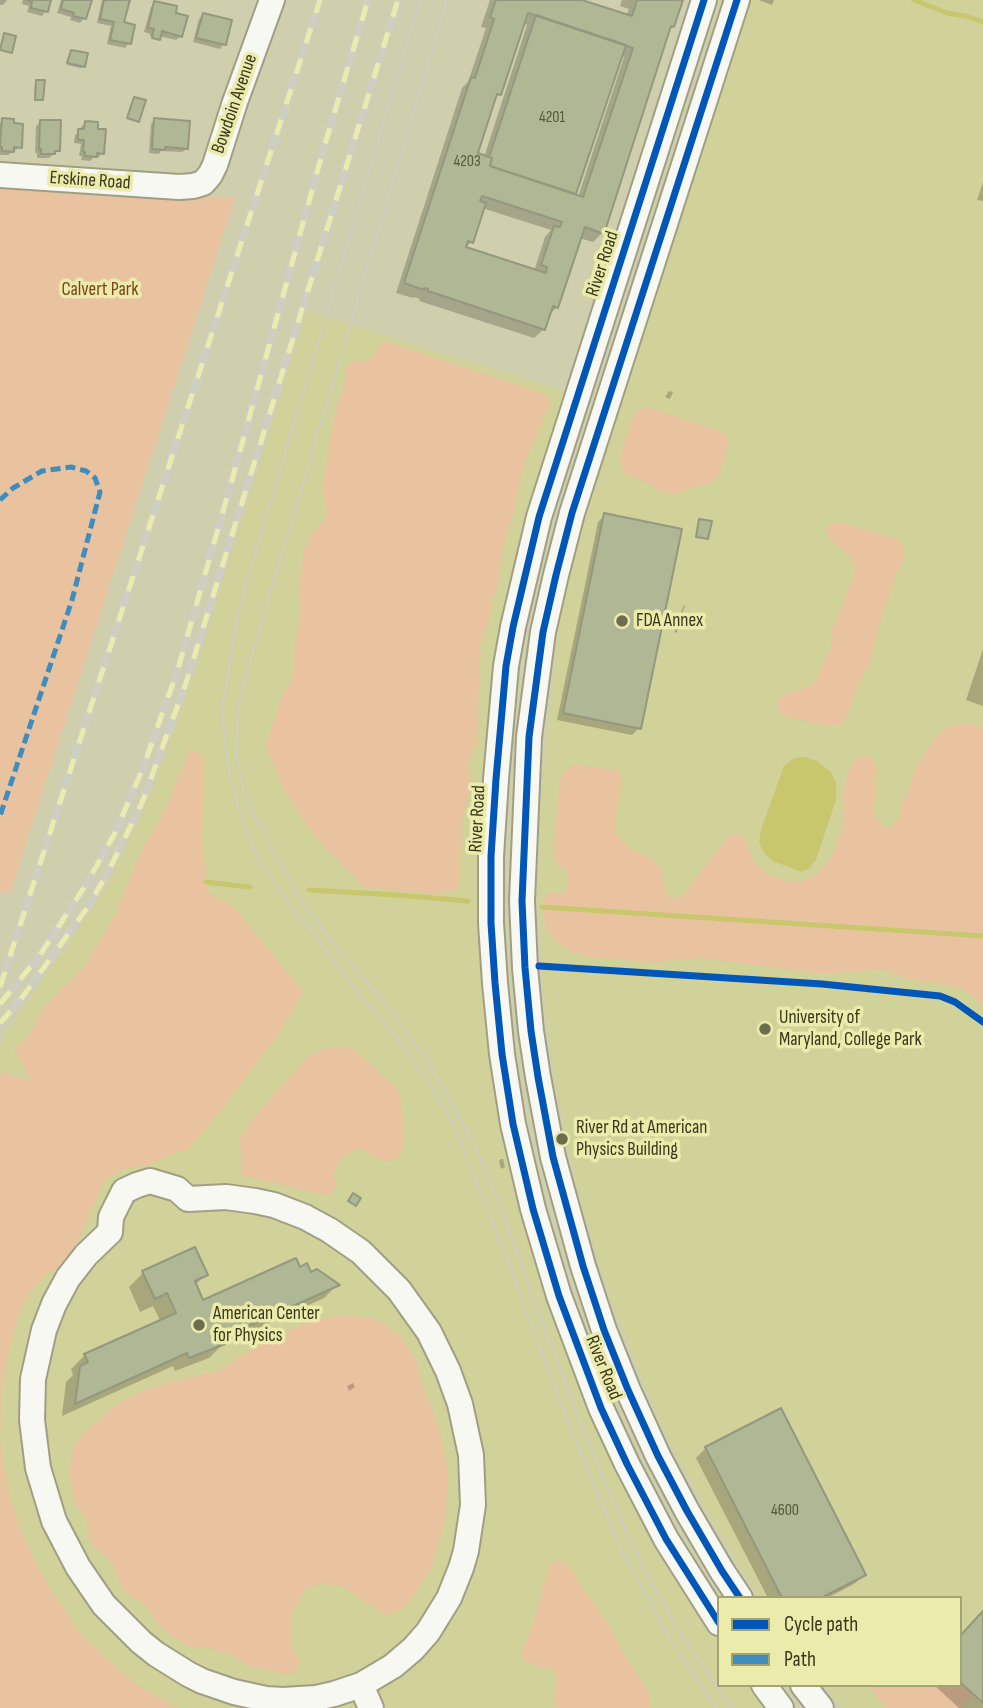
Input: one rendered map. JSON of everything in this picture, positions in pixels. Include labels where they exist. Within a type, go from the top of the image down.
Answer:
[{"type":"street","name":"Bowdoin Avenue","points":[[179,187],[203,183],[210,175],[272,0]]},
{"type":"street","name":"River Road","points":[[704,0],[538,517],[513,627],[504,686],[495,779],[491,923],[502,1054],[514,1127],[533,1209],[559,1296],[601,1408],[627,1464],[666,1539],[717,1620]]},
{"type":"street","name":"River Road","points":[[737,0],[572,513],[556,575],[543,632],[529,737],[522,901],[525,968],[538,1077],[553,1157],[583,1266],[604,1330],[657,1455],[687,1511],[739,1596]]},
{"type":"street","name":"Erskine Road","points":[[0,175],[179,187]]},
{"type":"street","points":[[150,1181],[177,1189],[188,1199],[215,1197],[255,1201],[289,1210],[329,1230],[360,1252],[399,1290],[429,1332],[448,1370],[465,1423],[472,1472],[472,1519],[461,1568],[443,1610],[421,1641],[393,1666],[361,1685],[334,1695],[283,1700],[242,1694],[202,1681],[156,1654],[123,1625],[104,1605],[84,1577],[63,1541],[43,1485],[34,1438],[32,1393],[39,1346],[54,1304],[68,1278],[86,1255],[110,1232],[111,1217],[124,1191],[150,1181]]},
{"type":"street","points":[[361,1685],[371,1708]]},
{"type":"street","points":[[765,1687],[781,1708]]},
{"type":"street","points":[[805,1687],[821,1708]]},
{"type":"shaded area","points":[[751,0],[983,0],[983,1708],[843,1708],[826,1687],[962,1687],[962,1596],[759,1596],[712,1521],[672,1446],[612,1303],[569,1154],[546,1016],[538,902],[540,806],[563,598],[595,478]]},
{"type":"shaded area","points":[[306,311],[571,393],[490,750],[514,1164],[675,1568],[717,1632],[717,1687],[754,1687],[770,1708],[0,1708],[0,1044],[94,906],[153,788],[197,665]]},
{"type":"shaded area","points":[[804,757],[817,761],[830,771],[836,782],[836,800],[816,860],[801,872],[773,861],[765,854],[759,842],[784,766],[795,758]]},
{"type":"green space","name":"Calvert Park","points":[[0,184],[235,198],[10,893],[0,891]]},
{"type":"green space","points":[[387,342],[542,393],[550,398],[519,483],[518,496],[502,552],[490,620],[480,646],[477,744],[468,764],[470,783],[461,822],[458,890],[437,894],[364,887],[316,838],[284,790],[266,746],[282,695],[290,684],[294,670],[295,642],[301,613],[299,585],[304,549],[327,514],[323,481],[336,408],[347,377],[345,370],[352,362],[367,361],[373,357],[380,344]]},
{"type":"green space","points":[[646,407],[718,430],[727,436],[727,450],[718,478],[709,484],[676,494],[658,490],[623,473],[620,460],[634,413]]},
{"type":"green space","points":[[833,523],[895,538],[903,546],[904,559],[886,603],[869,664],[860,680],[846,719],[839,726],[784,716],[777,706],[778,699],[785,694],[806,688],[816,681],[831,648],[832,629],[850,586],[855,569],[851,557],[828,538],[826,528]]},
{"type":"green space","points":[[964,723],[983,728],[983,1005],[965,990],[943,983],[906,978],[883,969],[824,974],[700,958],[648,962],[590,957],[571,952],[547,930],[544,898],[549,894],[560,894],[566,889],[568,881],[568,874],[557,864],[553,855],[560,779],[566,769],[576,765],[616,770],[621,777],[622,786],[615,818],[616,833],[627,847],[655,861],[661,868],[666,894],[674,899],[684,896],[730,835],[739,834],[745,839],[753,860],[767,874],[789,882],[812,877],[830,860],[838,842],[843,823],[844,788],[852,762],[862,756],[872,758],[877,770],[874,811],[880,824],[887,828],[893,826],[899,818],[901,804],[916,766],[935,738],[948,727]]},
{"type":"green space","points":[[190,750],[204,756],[202,845],[208,893],[234,907],[303,992],[281,1031],[188,1150],[176,1152],[148,1165],[123,1169],[104,1181],[78,1241],[65,1263],[47,1274],[32,1289],[19,1314],[7,1357],[2,1390],[0,1439],[0,1074],[8,1073],[32,1081],[14,1049],[27,1038],[45,1006],[81,971],[114,917],[140,854],[164,812]]},
{"type":"green space","points":[[330,1047],[353,1048],[399,1090],[404,1147],[398,1157],[389,1162],[359,1148],[342,1158],[332,1175],[337,1184],[331,1195],[242,1175],[240,1137],[309,1055]]},
{"type":"green space","points":[[340,1315],[374,1318],[399,1335],[416,1360],[439,1429],[448,1473],[445,1521],[431,1569],[406,1607],[386,1616],[340,1585],[319,1584],[306,1588],[292,1613],[291,1647],[301,1662],[294,1673],[249,1666],[230,1654],[187,1645],[162,1629],[145,1605],[123,1590],[108,1558],[90,1541],[86,1519],[75,1503],[69,1476],[75,1443],[119,1403],[147,1389],[216,1372],[267,1340],[306,1323]]},
{"type":"green space","points":[[0,1439],[7,1485],[18,1523],[52,1592],[79,1632],[107,1659],[137,1685],[178,1708],[0,1708]]},
{"type":"green space","points":[[559,1560],[569,1565],[606,1620],[649,1693],[651,1708],[557,1708],[554,1702],[557,1673],[524,1661],[521,1653],[533,1624],[550,1564]]},
{"type":"green space","points":[[962,1684],[974,1694],[961,1708],[887,1708],[869,1687],[962,1687]]},
{"type":"building","points":[[26,0],[51,0],[48,12],[31,8],[32,2]]},
{"type":"building","points":[[63,0],[92,0],[86,19],[61,9]]},
{"type":"building","points":[[104,0],[130,0],[124,22],[135,25],[131,44],[110,40],[114,22],[100,19]]},
{"type":"building","points":[[496,0],[582,0],[632,16],[637,0],[683,0],[674,27],[671,26],[604,234],[585,227],[558,308],[553,306],[545,330],[404,283],[471,77],[475,78],[494,19],[490,17]],"holes":[[[528,13],[633,48],[583,197],[490,166],[492,158],[478,153],[497,94],[501,95]],[[482,196],[562,222],[560,227],[554,226],[541,265],[547,267],[546,273],[466,247],[468,241],[473,243],[486,203],[480,201]]]},
{"type":"building","points":[[154,1],[177,6],[176,13],[188,16],[182,37],[162,31],[160,40],[152,38],[154,29],[148,28]]},
{"type":"building","points":[[203,13],[232,20],[226,45],[196,38]]},
{"type":"building","points":[[536,15],[626,45],[576,194],[490,166],[492,158],[489,157]]},
{"type":"building","points":[[4,33],[16,36],[12,53],[0,50]]},
{"type":"building","points":[[71,50],[88,53],[85,67],[67,63]]},
{"type":"building","points":[[36,80],[45,80],[43,100],[35,100]]},
{"type":"building","points":[[134,97],[146,100],[139,122],[127,118]]},
{"type":"building","points":[[2,118],[14,119],[14,123],[23,124],[22,148],[14,147],[14,152],[2,151],[0,147]]},
{"type":"building","points":[[154,118],[190,121],[188,149],[152,149]]},
{"type":"building","points":[[40,120],[61,120],[60,151],[55,151],[55,154],[41,154]]},
{"type":"building","points":[[85,121],[98,122],[98,129],[106,129],[104,154],[97,153],[97,157],[85,156],[84,140],[78,140],[78,129],[84,129]]},
{"type":"building","name":"FDA Annex","points":[[604,513],[682,529],[641,729],[563,713]]},
{"type":"building","points":[[699,519],[712,521],[708,539],[696,537]]},
{"type":"building","points":[[353,1193],[361,1198],[356,1206],[348,1201]]},
{"type":"building","name":"American Center for Physics","points":[[195,1247],[208,1275],[195,1281],[203,1300],[296,1258],[300,1267],[307,1263],[311,1272],[317,1269],[340,1285],[221,1338],[225,1344],[189,1358],[187,1353],[75,1404],[80,1366],[88,1362],[84,1354],[176,1313],[167,1293],[155,1299],[142,1271]]},
{"type":"building","points":[[781,1408],[866,1575],[825,1596],[781,1596],[705,1447]]},
{"type":"building","points":[[983,1611],[983,1703],[962,1684],[962,1634]]},
{"type":"waterway","points":[[914,0],[947,13],[983,22]]},
{"type":"waterway","points":[[206,882],[250,887]]},
{"type":"waterway","points":[[309,890],[468,901]]},
{"type":"waterway","points":[[542,907],[983,936]]},
{"type":"tram line","points":[[420,0],[238,612],[222,709],[227,760],[243,825],[262,865],[293,910],[357,992],[395,1035],[452,1120],[566,1417],[620,1547],[668,1636],[717,1708]]},
{"type":"tram line","points":[[447,0],[240,695],[237,756],[244,793],[299,898],[387,1006],[429,1063],[474,1142],[576,1412],[635,1552],[676,1627],[717,1686]]},
{"type":"tram line","points":[[717,1687],[732,1708]]},
{"type":"railway","points":[[0,987],[320,0]]},
{"type":"railway","points":[[0,1004],[40,955],[87,883],[115,833],[143,768],[178,669],[368,0]]},
{"type":"railway","points":[[0,1023],[18,1003],[88,907],[142,803],[187,680],[398,0]]},
{"type":"marked path","points":[[0,500],[13,488],[42,471],[71,467],[86,471],[95,478],[100,492],[72,600],[0,816]]},
{"type":"cycle path","points":[[704,0],[539,517],[513,627],[506,666],[496,779],[491,856],[491,923],[502,1054],[513,1124],[533,1209],[559,1296],[601,1408],[627,1464],[666,1539],[717,1620]]},
{"type":"cycle path","points":[[737,0],[572,513],[556,575],[543,632],[529,737],[522,901],[525,968],[538,1077],[553,1157],[583,1266],[604,1330],[658,1456],[687,1511],[739,1596]]},
{"type":"cycle path","points":[[539,966],[822,984],[940,996],[955,1002],[983,1022]]},
{"type":"place","name":"FDA Annex","points":[[622,621]]},
{"type":"place","name":"University of Maryland, College Park","points":[[765,1029]]},
{"type":"place","name":"River Rd at American Physics Building","points":[[562,1139]]},
{"type":"place","name":"American Center for Physics","points":[[199,1325]]}]
